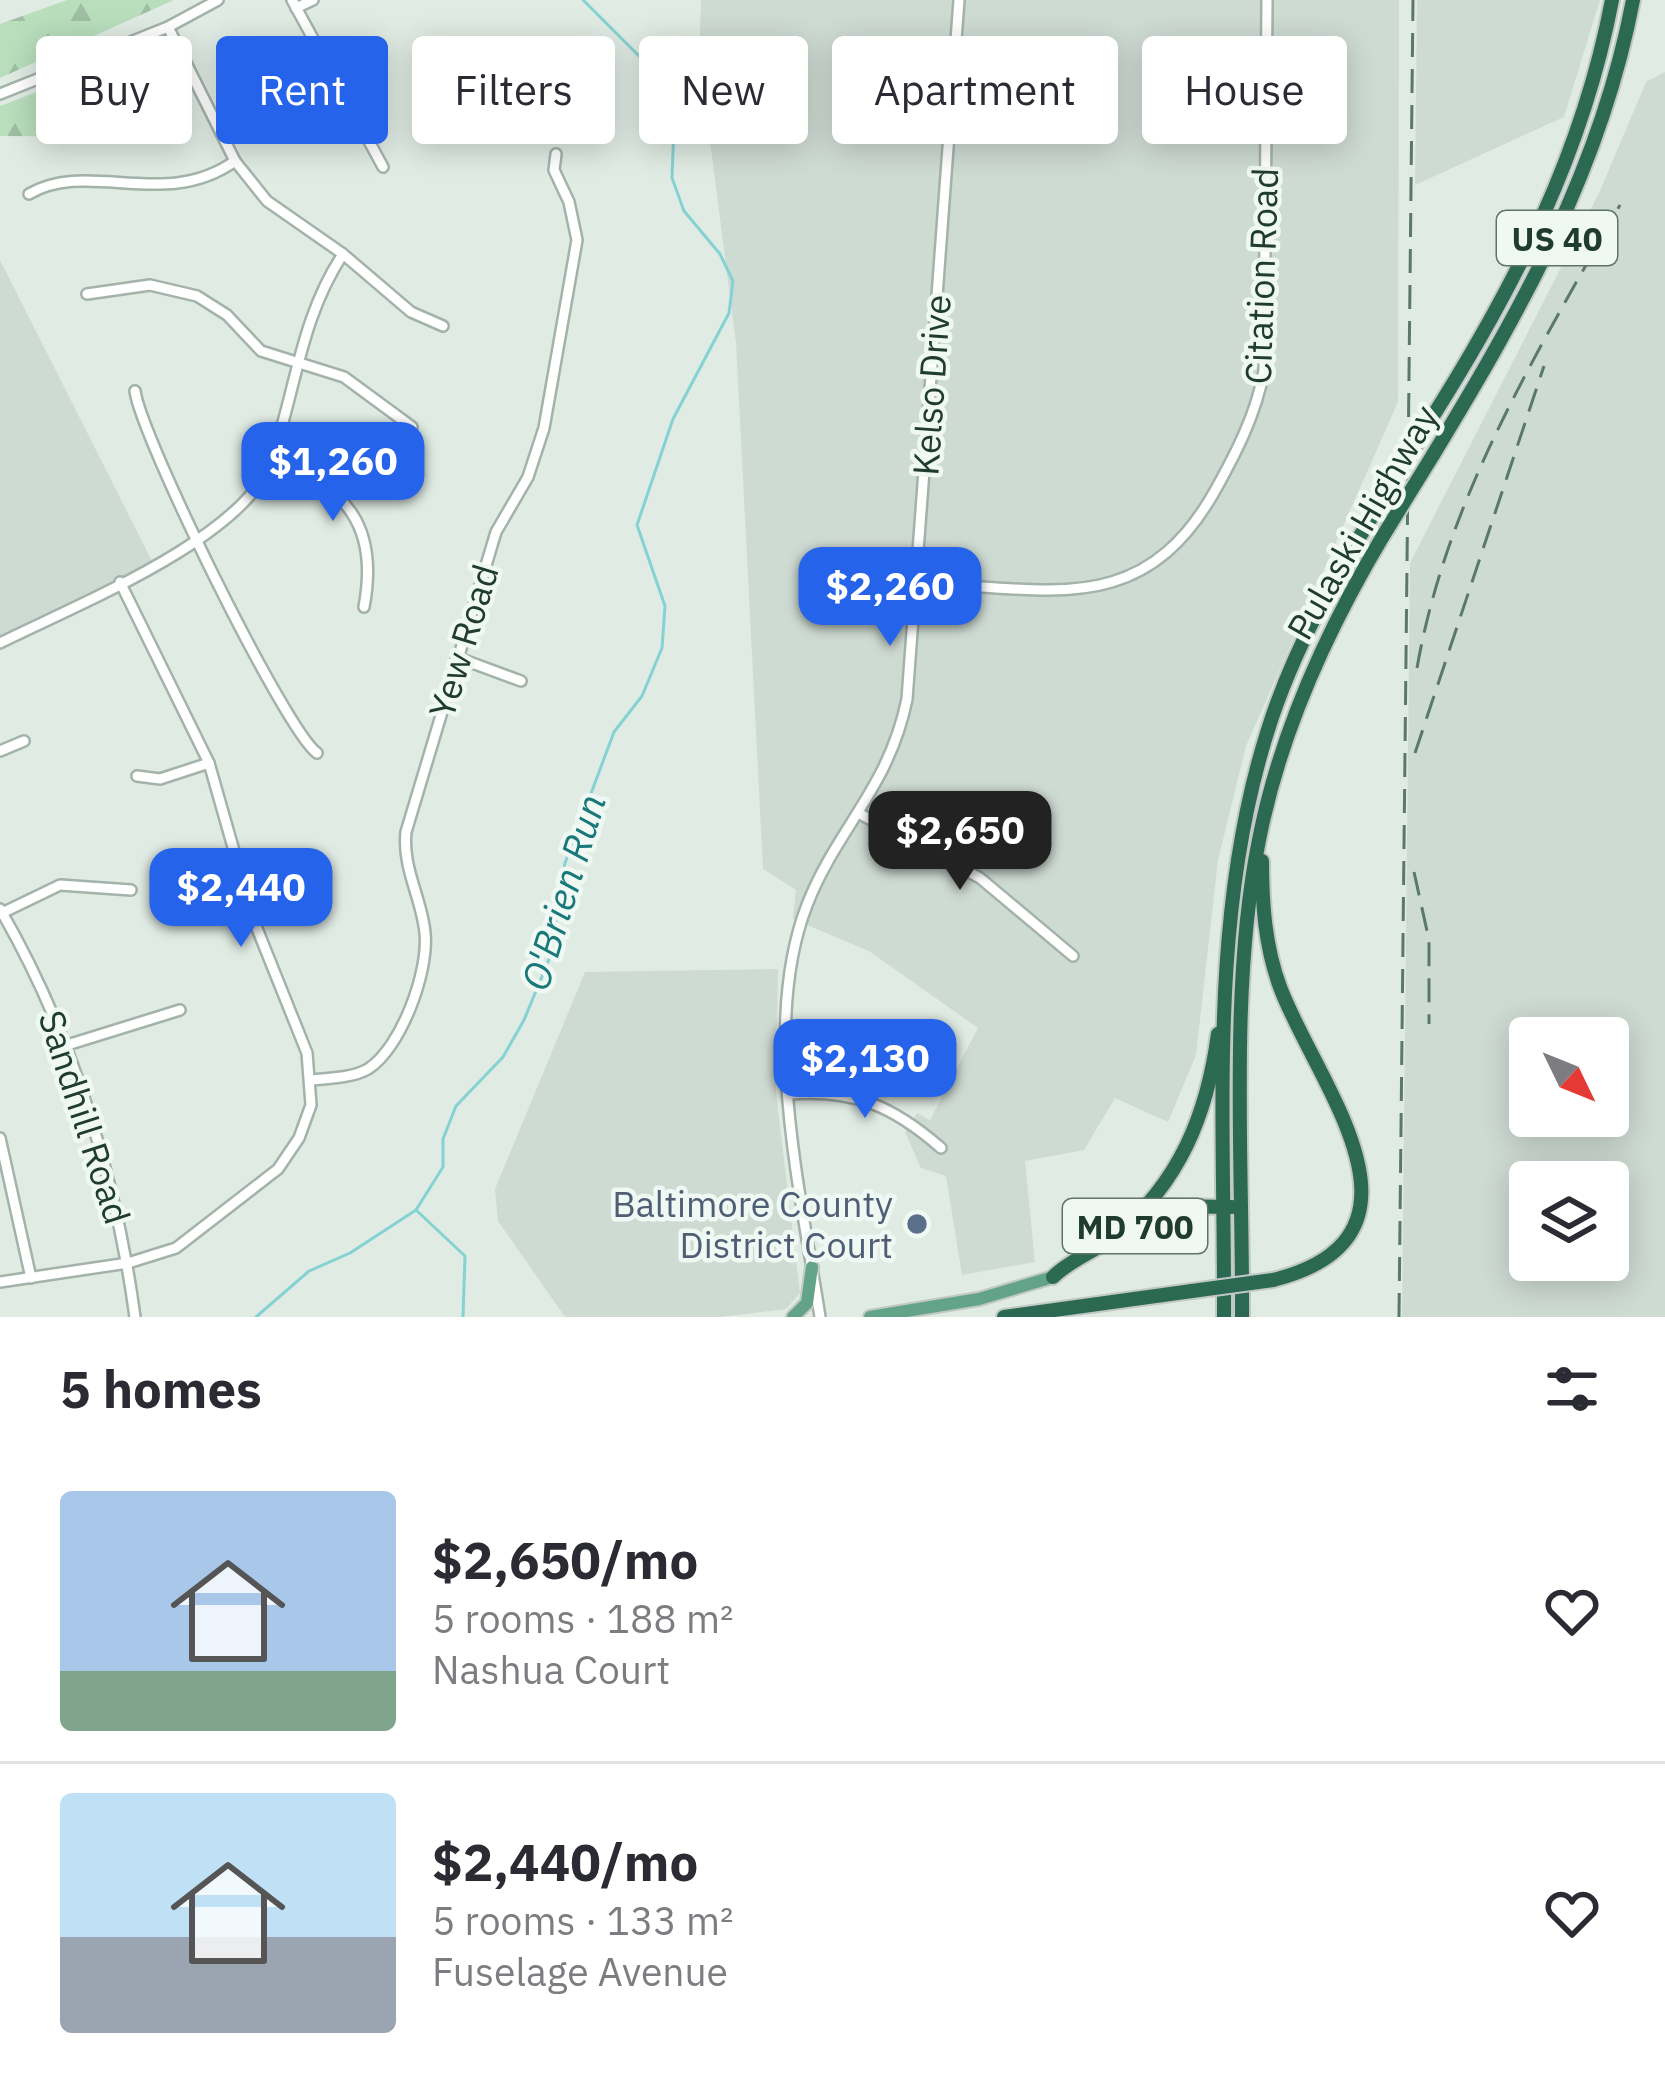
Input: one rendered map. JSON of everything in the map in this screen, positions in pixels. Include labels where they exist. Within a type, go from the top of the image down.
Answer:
[{"type":"highway","name":"Pulaski Highway","points":[[1224,1317],[1226,981],[1246,809],[1296,657],[1384,495],[1509,290],[1547,212],[1586,105],[1612,0]]},
{"type":"highway","name":"Pulaski Highway","points":[[1242,1317],[1246,944],[1264,817],[1315,665],[1384,536],[1536,280],[1570,211],[1612,93],[1634,0]]},
{"type":"highway","points":[[1246,809],[1264,817]]},
{"type":"highway","name":"MD 700","points":[[1004,1317],[1273,1280],[1310,1270],[1333,1251],[1356,1216],[1363,1173],[1356,1144],[1293,1017],[1272,962],[1263,908],[1264,817]]},
{"type":"highway","points":[[1053,1277],[1137,1216],[1180,1161],[1207,1100],[1226,981]]},
{"type":"highway","name":"MD 700","points":[[1053,1277],[1103,1251],[1162,1206],[1225,1206]]},
{"type":"highway","points":[[1225,1206],[1243,1208]]},
{"type":"main road","points":[[793,1317],[808,1303],[812,1268]]},
{"type":"main road","name":"MD 700","points":[[870,1317],[979,1300],[1053,1277]]},
{"type":"street","points":[[0,94],[168,27],[218,0]]},
{"type":"street","points":[[313,0],[294,4],[382,167]]},
{"type":"street","name":"Kelso Drive","points":[[820,1317],[789,1094],[787,1003],[798,935],[823,872],[885,773],[903,722],[959,0]]},
{"type":"street","name":"Citation Road","points":[[916,583],[1069,588],[1123,581],[1170,553],[1208,503],[1251,421],[1264,370],[1267,0]]},
{"type":"street","points":[[168,27],[236,161],[267,201],[343,254],[411,312],[443,326]]},
{"type":"street","name":"Yew Road","points":[[313,1080],[358,1073],[383,1056],[418,980],[426,940],[404,843],[496,532],[528,477],[544,428],[577,240],[569,202],[554,170],[556,154]]},
{"type":"street","points":[[29,194],[60,185],[188,184],[236,161]]},
{"type":"street","points":[[0,643],[199,540],[246,505],[271,463],[312,306],[343,254]]},
{"type":"street","points":[[87,294],[122,286],[187,292],[220,309],[261,350],[354,382],[412,427]]},
{"type":"street","points":[[135,392],[144,430],[199,540],[293,725],[317,753]]},
{"type":"street","points":[[271,463],[325,484],[355,516],[366,547],[364,607]]},
{"type":"street","points":[[0,1282],[128,1264],[186,1242],[278,1169],[307,1122],[313,1080],[308,1053],[254,921],[208,763],[120,582]]},
{"type":"street","points":[[456,657],[521,681]]},
{"type":"street","points":[[0,752],[24,741]]},
{"type":"street","points":[[137,776],[160,778],[208,763]]},
{"type":"street","points":[[862,814],[980,878],[1073,956]]},
{"type":"street","points":[[1,912],[60,885],[131,890]]},
{"type":"street","name":"Sandhill Road","points":[[1,912],[35,972],[64,1046],[128,1264],[135,1317]]},
{"type":"street","points":[[64,1046],[180,1010]]},
{"type":"street","points":[[789,1094],[866,1097],[895,1112],[941,1148]]},
{"type":"street","points":[[0,1138],[31,1278]]},
{"type":"shaded area","points":[[701,0],[1399,0],[1398,402],[1246,746],[1218,860],[1196,1055],[1168,1122],[1115,1098],[1084,1150],[1025,1161],[1035,1262],[962,1275],[946,1176],[921,1168],[905,1132],[917,1113],[930,1120],[978,1028],[869,951],[793,919],[796,890],[763,869],[736,343],[710,144],[808,144],[808,36],[700,36]]},
{"type":"shaded area","points":[[1417,0],[1600,0],[1564,117],[1415,185]]},
{"type":"shaded area","points":[[1665,72],[1665,1317],[1402,1317],[1410,563],[1599,193],[1646,82]]},
{"type":"shaded area","points":[[0,260],[153,563],[0,642]]},
{"type":"shaded area","points":[[778,969],[776,1093],[800,1293],[786,1309],[720,1317],[565,1317],[498,1221],[495,1189],[585,972]]},
{"type":"green space","points":[[67,0],[174,0],[94,36],[36,36],[36,62],[0,78],[0,24]]},
{"type":"green space","points":[[36,92],[36,136],[0,136],[0,106]]},
{"type":"waterway","name":"O'Brien Run","points":[[463,1317],[465,1256],[416,1210],[443,1167],[443,1139],[456,1106],[503,1057],[524,1020],[550,957],[565,863],[614,732],[642,696],[662,648],[665,606],[637,525],[673,419],[729,313],[733,281],[720,254],[684,211],[672,178],[674,125],[660,77],[583,0]]},
{"type":"waterway","points":[[256,1317],[309,1271],[350,1253],[416,1210]]},
{"type":"railway","points":[[1399,1317],[1413,0]]},
{"type":"railway","points":[[1417,668],[1431,605],[1473,485],[1527,371],[1620,205]]},
{"type":"railway","points":[[1415,753],[1544,366]]},
{"type":"railway","points":[[1414,872],[1429,940],[1429,1024]]},
{"type":"place","name":"Baltimore County District Court","points":[[917,1224]]}]
